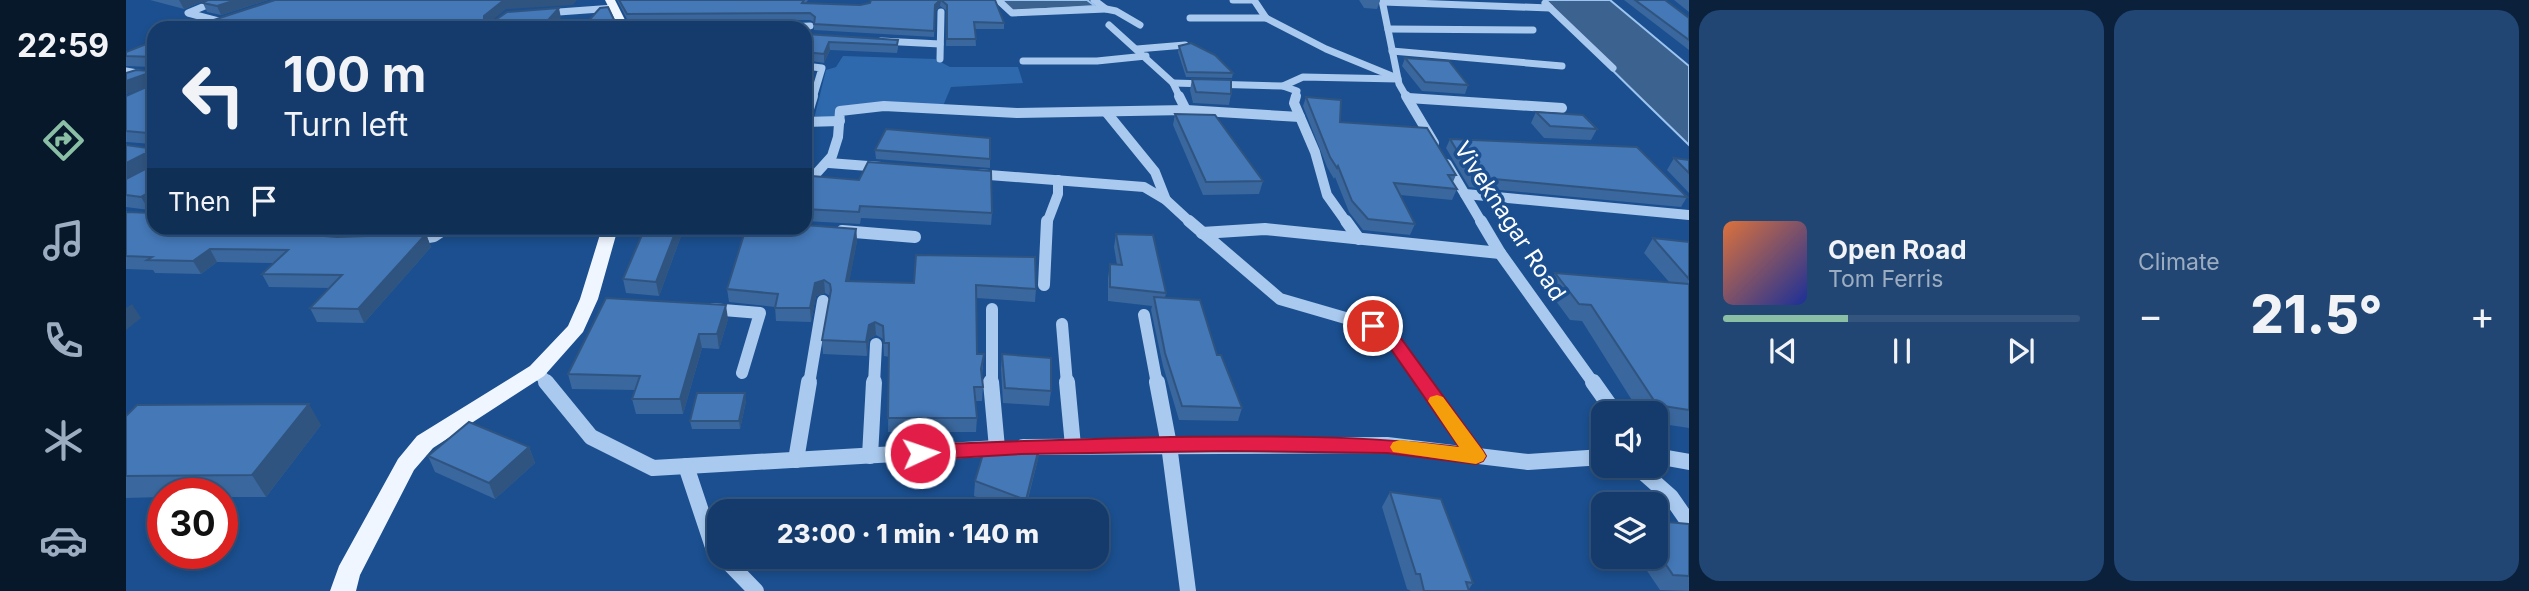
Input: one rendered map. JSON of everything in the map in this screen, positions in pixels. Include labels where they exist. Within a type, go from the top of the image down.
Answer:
[{"type":"main road","points":[[612,4],[620,21]]},
{"type":"main road","points":[[343,591],[348,574],[406,465],[419,450],[444,428],[537,371],[576,328],[596,300],[609,235]]},
{"type":"street","points":[[218,21],[188,13],[219,0]]},
{"type":"street","points":[[998,0],[1012,13],[1107,9],[1116,11],[1140,26]]},
{"type":"street","points":[[1094,0],[1107,9]]},
{"type":"street","points":[[1094,0],[1108,0]]},
{"type":"street","points":[[1233,0],[1254,0],[1266,18]]},
{"type":"street","points":[[1542,0],[1613,68]]},
{"type":"street","points":[[1383,1],[1474,2],[1550,8]]},
{"type":"street","name":"Viveknagar Road","points":[[1383,1],[1398,79],[1408,98],[1500,253],[1606,401]]},
{"type":"street","points":[[540,13],[612,4]]},
{"type":"street","points":[[940,59],[941,12]]},
{"type":"street","points":[[226,21],[236,18]]},
{"type":"street","points":[[1190,18],[1266,18],[1398,79]]},
{"type":"street","points":[[1109,25],[1173,83],[1186,110]]},
{"type":"street","points":[[1388,29],[1533,30]]},
{"type":"street","points":[[873,40],[940,44]]},
{"type":"street","points":[[1137,49],[1185,45]]},
{"type":"street","points":[[1392,51],[1562,66]]},
{"type":"street","points":[[1023,61],[1097,61],[1146,57]]},
{"type":"street","points":[[812,67],[822,68],[812,100]]},
{"type":"street","points":[[126,71],[147,75]]},
{"type":"street","points":[[1283,86],[1303,77],[1398,79]]},
{"type":"street","points":[[1173,83],[1283,86],[1297,91],[1294,103],[1315,152],[1327,195],[1359,239]]},
{"type":"street","points":[[1408,98],[1562,108]]},
{"type":"street","points":[[812,175],[829,163],[838,138],[840,111],[884,106],[1017,113],[1186,110],[1300,117]]},
{"type":"street","points":[[1107,113],[1155,172],[1166,200]]},
{"type":"street","points":[[812,122],[839,121]]},
{"type":"street","points":[[1433,140],[1447,141]]},
{"type":"street","points":[[829,163],[896,168]]},
{"type":"street","points":[[964,173],[1144,187],[1166,200],[1236,264],[1280,299],[1373,326],[1394,341],[1476,456]]},
{"type":"street","points":[[1044,285],[1046,219],[1058,194],[1058,180]]},
{"type":"street","points":[[1465,194],[1689,215]]},
{"type":"street","points":[[1202,233],[1265,229],[1500,253]]},
{"type":"street","points":[[825,230],[915,237]]},
{"type":"street","points":[[398,240],[436,235]]},
{"type":"street","points":[[796,460],[823,301]]},
{"type":"street","points":[[694,307],[760,313],[742,373]]},
{"type":"street","points":[[992,309],[990,377],[997,448]]},
{"type":"street","points":[[1144,315],[1169,445],[1188,591]]},
{"type":"street","points":[[1062,324],[1073,446]]},
{"type":"street","points":[[870,456],[876,344]]},
{"type":"street","points":[[537,371],[591,437],[653,468],[1073,446],[1387,445],[1528,462],[1591,458]]},
{"type":"street","points":[[1668,458],[1689,462]]},
{"type":"street","points":[[686,466],[707,529]]},
{"type":"street","points":[[1650,478],[1671,497],[1689,523]]},
{"type":"street","points":[[735,569],[756,591]]},
{"type":"shaded area","points":[[1002,0],[1087,0],[1095,6],[1010,11]]},
{"type":"shaded area","points":[[1546,0],[1610,0],[1689,66],[1689,145],[1598,56]]},
{"type":"shaded area","points":[[843,56],[935,59],[950,67],[1018,67],[1023,83],[951,87],[943,106],[842,108],[835,119],[814,119],[826,70],[836,67]]},
{"type":"building","points":[[208,0],[236,0],[217,6],[203,3]]},
{"type":"building","points":[[275,0],[504,0],[484,16],[484,21],[210,21]]},
{"type":"building","points":[[619,0],[804,0],[802,3],[860,5],[870,3],[871,0],[940,0],[935,5],[934,31],[814,24],[815,17],[810,13],[627,14]]},
{"type":"building","points":[[941,0],[995,0],[1004,23],[974,22],[976,39],[947,39],[947,5]]},
{"type":"building","points":[[1635,0],[1665,0],[1689,18],[1689,40]]},
{"type":"building","points":[[608,7],[615,21],[588,21],[600,8]]},
{"type":"building","points":[[559,8],[547,21],[494,21],[507,12]]},
{"type":"building","points":[[812,34],[898,40],[897,45],[829,42],[824,54],[812,53]]},
{"type":"building","points":[[1191,43],[1215,55],[1233,73],[1187,72],[1179,46]]},
{"type":"building","points":[[147,44],[147,57],[126,56],[126,52]]},
{"type":"building","points":[[1405,58],[1449,61],[1468,85],[1425,82]]},
{"type":"building","points":[[147,71],[147,74],[126,81],[126,73]]},
{"type":"building","points":[[1192,79],[1231,80],[1231,94],[1196,92]]},
{"type":"building","points":[[147,87],[147,133],[126,131],[126,96]]},
{"type":"building","points":[[1306,97],[1341,100],[1340,122],[1427,128],[1456,175],[1448,175],[1457,189],[1394,183],[1415,224],[1368,219],[1352,201],[1338,166],[1337,168],[1330,157]]},
{"type":"building","points":[[1536,112],[1583,115],[1597,129],[1550,126]]},
{"type":"building","points":[[1175,114],[1215,115],[1263,181],[1206,182]]},
{"type":"building","points":[[886,129],[990,138],[990,159],[875,150]]},
{"type":"building","points":[[1450,139],[1637,147],[1687,197],[1473,177]]},
{"type":"building","points":[[126,145],[147,148],[147,154],[126,163]]},
{"type":"building","points":[[1674,158],[1689,160],[1689,173]]},
{"type":"building","points":[[868,162],[991,171],[992,213],[860,206],[859,212],[812,209],[812,176],[859,180]]},
{"type":"building","points":[[147,168],[147,194],[141,197],[126,195],[126,179]]},
{"type":"building","points":[[126,212],[147,213],[147,235],[425,235],[358,309],[310,308],[342,275],[262,274],[288,250],[210,249],[193,261],[147,260],[152,257],[126,256]]},
{"type":"building","points":[[812,226],[856,229],[846,281],[914,283],[916,255],[1035,257],[1036,289],[976,285],[977,354],[984,354],[981,369],[983,387],[974,387],[977,418],[888,418],[889,343],[884,343],[883,326],[875,322],[869,325],[866,342],[822,340],[831,290],[830,284],[824,280],[815,283],[810,308],[775,308],[778,294],[727,289],[744,235],[812,235]]},
{"type":"building","points":[[1116,234],[1153,235],[1166,293],[1110,287],[1110,264],[1122,265]]},
{"type":"building","points":[[642,235],[674,235],[656,282],[623,279]]},
{"type":"building","points":[[1653,238],[1689,242],[1689,279]]},
{"type":"building","points":[[1555,273],[1689,284],[1689,410],[1668,407],[1668,401],[1654,401],[1591,305],[1579,304]]},
{"type":"building","points":[[1154,297],[1200,300],[1217,355],[1221,355],[1242,408],[1182,406],[1165,353]]},
{"type":"building","points":[[606,298],[726,305],[717,334],[699,334],[680,399],[632,399],[640,376],[568,374]]},
{"type":"building","points":[[1002,354],[1051,358],[1051,391],[1005,388]]},
{"type":"building","points":[[697,393],[745,393],[739,421],[690,421]]},
{"type":"building","points":[[309,404],[252,475],[126,476],[126,416],[137,405]]},
{"type":"building","points":[[469,422],[529,447],[489,483],[428,456]]},
{"type":"building","points":[[986,444],[1040,444],[1026,499],[975,481]]},
{"type":"building","points":[[1390,492],[1441,499],[1473,583],[1466,582],[1469,591],[1424,591]]},
{"type":"building","points":[[1668,522],[1689,524],[1689,576],[1673,575],[1668,568]]},
{"type":"slow traffic","points":[[1400,447],[1476,456],[1437,401]]},
{"type":"route","points":[[920,453],[1021,447],[1230,444],[1387,445],[1476,456],[1394,341],[1373,326]]}]
